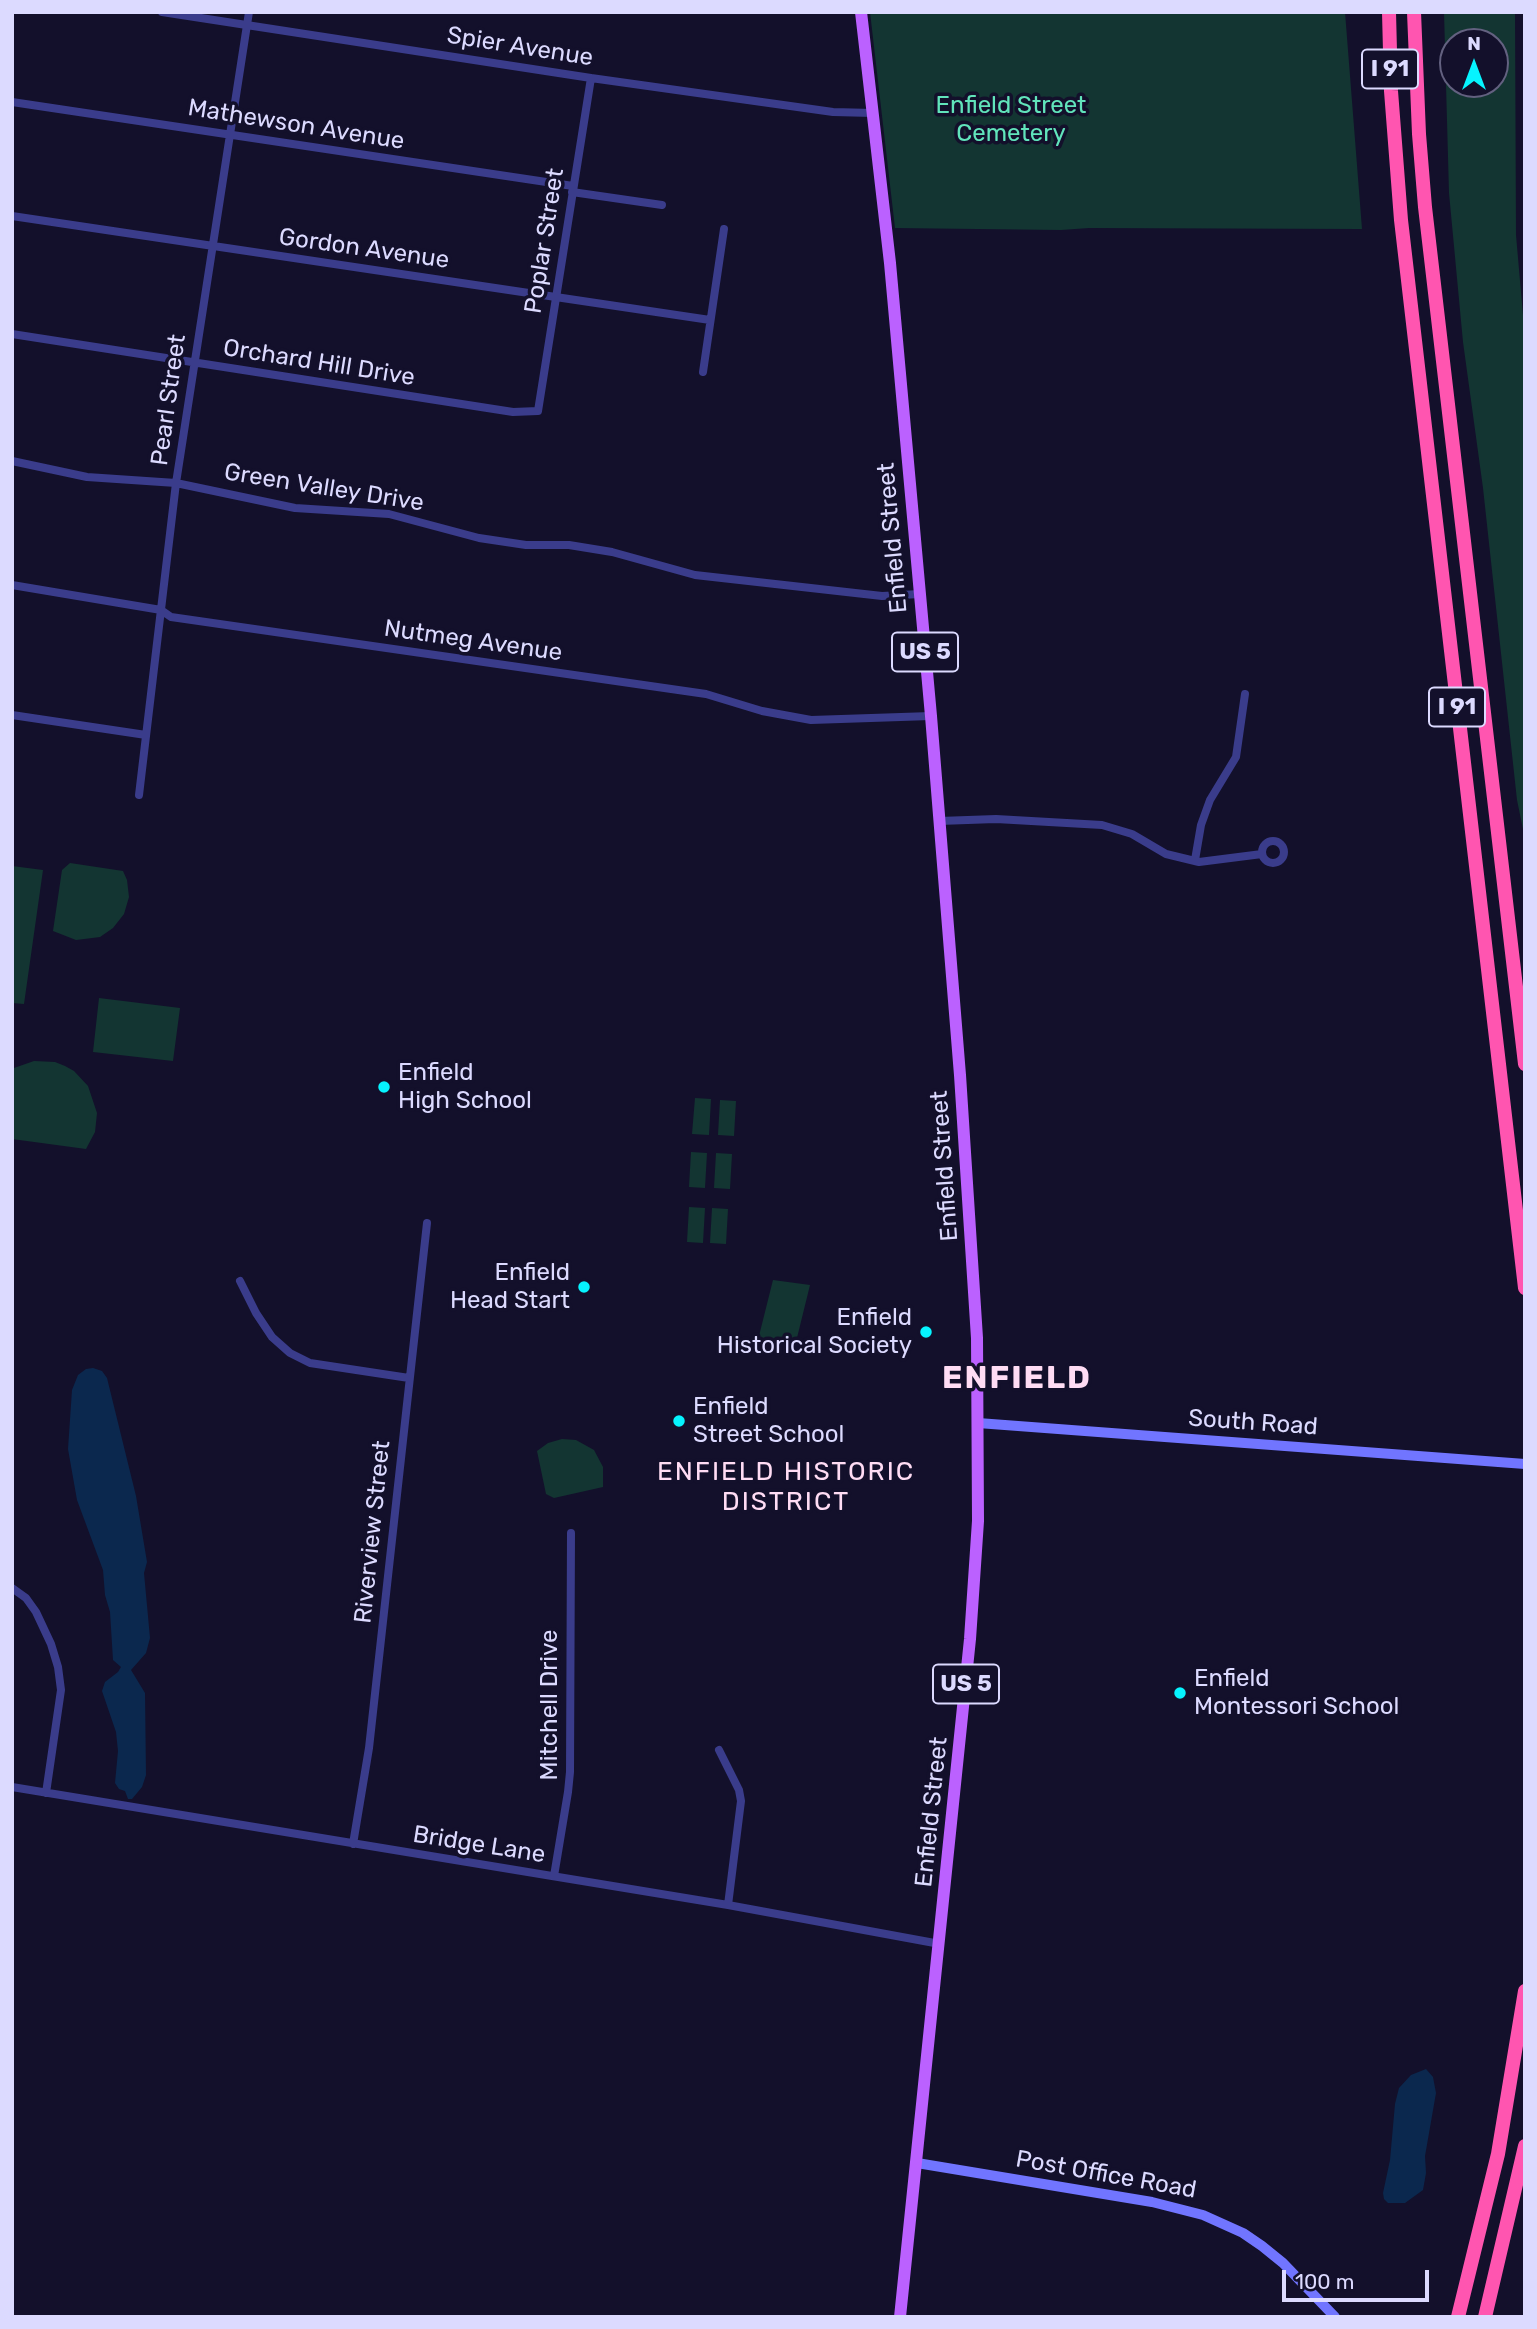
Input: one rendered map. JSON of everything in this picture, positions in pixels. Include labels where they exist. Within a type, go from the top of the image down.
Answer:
[{"type":"highway","name":"I 91","points":[[1389,12],[1394,139],[1402,229],[1525,1288]]},
{"type":"highway","name":"I 91","points":[[1414,12],[1424,194],[1525,1064]]},
{"type":"highway","points":[[1458,2317],[1498,2154],[1525,1991]]},
{"type":"highway","points":[[1485,2317],[1525,2146]]},
{"type":"main road","name":"Enfield Street","points":[[862,12],[890,262],[931,716],[975,1284],[978,1423],[978,1521],[970,1639],[900,2317]]},
{"type":"main road","name":"South Road","points":[[978,1423],[1525,1464]]},
{"type":"main road","name":"Post Office Road","points":[[917,2163],[1163,2204],[1203,2215],[1226,2224],[1262,2246],[1283,2263],[1335,2317]]},
{"type":"street","name":"Spier Avenue","points":[[162,12],[833,113],[873,113]]},
{"type":"street","name":"Pearl Street","points":[[139,795],[176,483],[249,12]]},
{"type":"street","name":"Poplar Street","points":[[538,411],[591,78]]},
{"type":"street","name":"Mathewson Avenue","points":[[12,103],[662,205]]},
{"type":"street","name":"Gordon Avenue","points":[[12,216],[710,320]]},
{"type":"street","points":[[703,372],[724,229]]},
{"type":"street","name":"Orchard Hill Drive","points":[[12,334],[513,412],[538,411]]},
{"type":"street","name":"Green Valley Drive","points":[[12,461],[88,477],[176,483],[295,508],[389,514],[491,540],[526,545],[569,545],[612,552],[695,575],[881,596],[920,594]]},
{"type":"street","name":"Nutmeg Avenue","points":[[12,585],[161,610],[172,617],[706,694],[762,711],[811,720],[931,716]]},
{"type":"street","points":[[1195,860],[1201,825],[1210,800],[1236,757],[1245,694]]},
{"type":"street","points":[[12,715],[146,735]]},
{"type":"street","points":[[939,821],[996,819],[1102,825],[1132,834],[1166,854],[1195,860],[1236,859],[1262,854]]},
{"type":"street","name":"Riverview Street","points":[[353,1844],[368,1757],[427,1223]]},
{"type":"street","points":[[240,1281],[267,1329],[290,1353],[310,1363],[409,1378]]},
{"type":"street","name":"Mitchell Drive","points":[[554,1876],[570,1772],[571,1533]]},
{"type":"street","points":[[12,1588],[26,1598],[36,1612],[58,1667],[61,1690],[46,1793]]},
{"type":"street","points":[[719,1750],[739,1790],[741,1801],[728,1905]]},
{"type":"street","name":"Bridge Lane","points":[[12,1787],[728,1905],[940,1944]]},
{"type":"green space","name":"Enfield Street Cemetery","points":[[870,12],[1345,12],[1362,229],[895,228]]},
{"type":"green space","points":[[1444,12],[1515,12],[1516,235],[1525,338],[1525,839],[1517,800],[1483,488],[1463,342],[1449,193],[1446,98],[1509,98],[1509,28],[1444,28]]},
{"type":"green space","points":[[70,863],[123,871],[127,880],[129,897],[124,914],[113,928],[100,937],[76,940],[53,931],[62,870]]},
{"type":"green space","points":[[12,866],[43,870],[24,1004],[12,1003]]},
{"type":"green space","points":[[99,998],[180,1008],[173,1061],[93,1052]]},
{"type":"green space","points":[[34,1061],[55,1062],[65,1066],[74,1071],[88,1086],[97,1113],[95,1132],[86,1149],[12,1139],[14,1068]]},
{"type":"green space","points":[[695,1098],[711,1099],[709,1135],[692,1134]]},
{"type":"green space","points":[[720,1100],[736,1101],[734,1136],[718,1135]]},
{"type":"green space","points":[[691,1152],[707,1153],[705,1188],[689,1187]]},
{"type":"green space","points":[[716,1153],[732,1154],[730,1189],[714,1188]]},
{"type":"green space","points":[[689,1207],[705,1208],[703,1243],[687,1242]]},
{"type":"green space","points":[[712,1208],[728,1209],[726,1244],[710,1243]]},
{"type":"green space","points":[[773,1280],[810,1285],[795,1346],[757,1344]]},
{"type":"green space","points":[[562,1439],[576,1440],[594,1450],[603,1467],[603,1487],[554,1498],[546,1494],[537,1451],[548,1443]]},
{"type":"water","points":[[93,1368],[102,1371],[107,1378],[136,1496],[147,1562],[144,1573],[150,1638],[146,1653],[131,1670],[145,1693],[146,1775],[142,1787],[132,1799],[128,1799],[125,1791],[119,1789],[115,1783],[118,1751],[116,1732],[102,1691],[105,1682],[121,1667],[113,1660],[110,1612],[105,1595],[103,1570],[77,1500],[68,1449],[72,1390],[78,1375]]},
{"type":"water","points":[[1426,2069],[1433,2077],[1436,2093],[1425,2156],[1423,2190],[1405,2203],[1388,2203],[1383,2193],[1399,2088],[1411,2075]]},
{"type":"place","name":"Enfield High School","points":[[384,1087]]},
{"type":"place","name":"Enfield Head Start","points":[[584,1287]]},
{"type":"place","name":"Enfield Historical Society","points":[[926,1332]]},
{"type":"place","name":"Enfield Street School","points":[[679,1421]]},
{"type":"place","name":"Enfield Montessori School","points":[[1180,1693]]},
{"type":"district","name":"ENFIELD","points":[[1017,1379]]},
{"type":"district","name":"ENFIELD HISTORIC DISTRICT","points":[[786,1487]]}]
